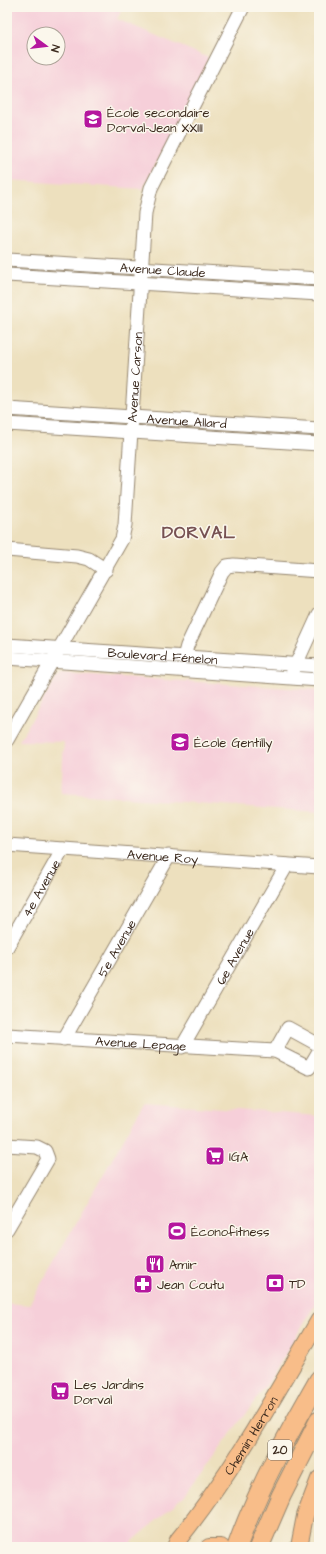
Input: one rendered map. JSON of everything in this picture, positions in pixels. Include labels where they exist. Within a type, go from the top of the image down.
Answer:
[{"type":"highway","name":"20","points":[[237,1547],[273,1463],[319,1380]]},
{"type":"highway","name":"20","points":[[263,1539],[288,1480],[319,1422]]},
{"type":"main road","name":"Chemin Herron","points":[[175,1547],[178,1540],[215,1492],[233,1465],[319,1320]]},
{"type":"main road","points":[[299,1547],[302,1525],[319,1479]]},
{"type":"main road","points":[[209,1547],[221,1547]]},
{"type":"street","name":"Avenue Carson","points":[[7,740],[119,547],[124,530],[145,213],[151,188],[243,7]]},
{"type":"street","name":"Avenue Claude","points":[[7,260],[319,279]]},
{"type":"street","name":"Avenue Claude","points":[[7,275],[319,294]]},
{"type":"street","name":"Avenue Allard","points":[[7,409],[319,429]]},
{"type":"street","name":"Avenue Allard","points":[[7,424],[319,444]]},
{"type":"street","points":[[7,550],[77,556],[89,559],[106,570]]},
{"type":"street","points":[[184,657],[187,646],[222,572],[227,566],[234,565],[319,571]]},
{"type":"street","points":[[289,678],[319,614]]},
{"type":"street","name":"Boulevard Fénelon","points":[[7,645],[319,666]]},
{"type":"street","name":"Boulevard Fénelon","points":[[7,658],[319,680]]},
{"type":"street","name":"Avenue Roy","points":[[7,845],[319,868]]},
{"type":"street","name":"4e Avenue","points":[[7,947],[63,849]]},
{"type":"street","name":"5e Avenue","points":[[64,1039],[169,856]]},
{"type":"street","name":"6e Avenue","points":[[182,1047],[287,865]]},
{"type":"street","points":[[275,1052],[288,1028],[319,1045]]},
{"type":"street","name":"Avenue Lepage","points":[[7,1035],[275,1052],[309,1068],[319,1051]]},
{"type":"street","points":[[7,1145],[37,1148],[45,1151],[48,1159],[7,1229]]},
{"type":"shaded area","name":"École secondaire Dorval-Jean XXIII","points":[[7,7],[123,7],[117,19],[209,58],[143,189],[7,180]]},
{"type":"shaded area","name":"École Gentilly","points":[[61,673],[319,690],[319,812],[61,793],[64,742],[19,741],[56,678]]},
{"type":"shaded area","points":[[144,1103],[319,1116],[319,1298],[270,1380],[186,1495],[126,1547],[7,1547],[7,1303],[29,1305]]},
{"type":"place","name":"École secondaire Dorval-Jean XXIII","points":[[93,119]]},
{"type":"place","name":"École Gentilly","points":[[180,742]]},
{"type":"place","name":"IGA","points":[[215,1156]]},
{"type":"place","name":"Éconofitness","points":[[177,1231]]},
{"type":"place","name":"Amir","points":[[155,1264]]},
{"type":"place","name":"TD","points":[[275,1283]]},
{"type":"place","name":"Jean Coutu","points":[[143,1284]]},
{"type":"place","name":"Les Jardins Dorval","points":[[60,1391]]},
{"type":"district","name":"DORVAL","points":[[199,532]]}]
